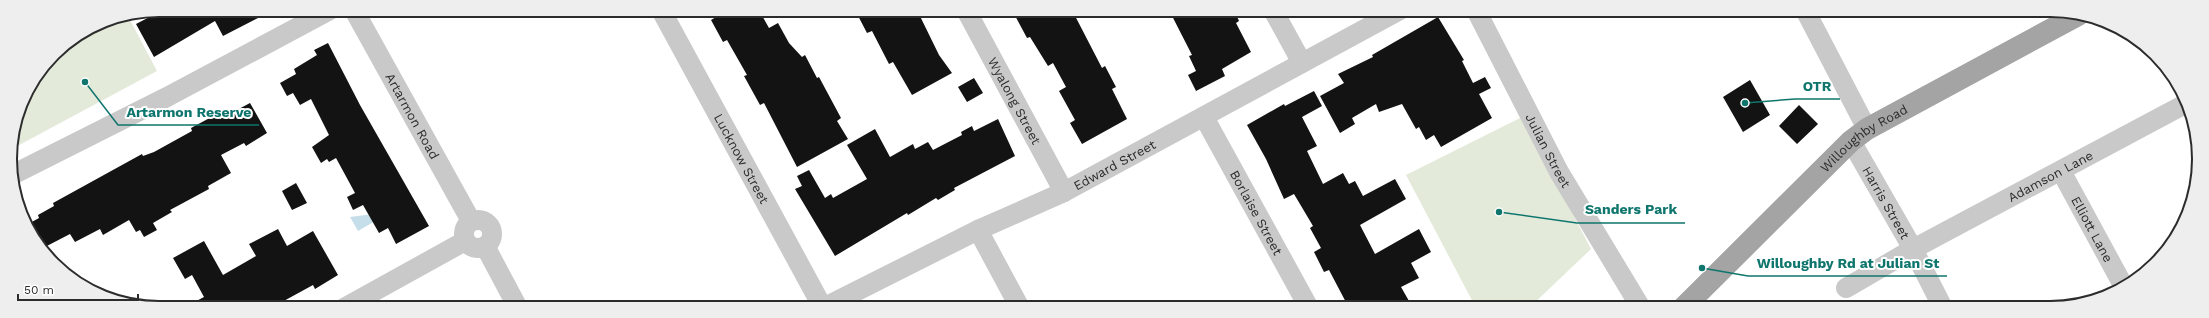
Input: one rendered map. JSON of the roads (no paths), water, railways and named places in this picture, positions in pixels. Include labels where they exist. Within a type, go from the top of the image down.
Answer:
[{"type":"main road","name":"Willoughby Road","points":[[1690,301],[1859,135],[2072,19]]},
{"type":"street","points":[[17,172],[167,97],[317,17]]},
{"type":"street","name":"Artarmon Road","points":[[358,17],[471,221]]},
{"type":"street","name":"Lucknow Street","points":[[665,17],[819,301]]},
{"type":"street","name":"Wyalong Street","points":[[970,17],[1064,192]]},
{"type":"street","points":[[1277,17],[1302,63]]},
{"type":"street","name":"Edward Street","points":[[837,301],[978,230],[1064,192],[1387,17]]},
{"type":"street","name":"Julian Street","points":[[1480,17],[1560,172],[1637,301]]},
{"type":"street","name":"Harris Street","points":[[1808,17],[1859,135],[1939,301]]},
{"type":"street","name":"Adamson Lane","points":[[1846,288],[1913,249],[2181,106]]},
{"type":"street","name":"Borlaise Street","points":[[1204,117],[1304,301]]},
{"type":"street","name":"Elliott Lane","points":[[2061,170],[2122,282]]},
{"type":"street","points":[[482,220],[490,227],[492,238],[485,246],[474,248],[465,241],[464,230],[471,221],[482,220]]},
{"type":"street","points":[[978,230],[1016,301]]},
{"type":"street","points":[[357,301],[465,241]]},
{"type":"street","points":[[485,246],[514,301]]},
{"type":"water","points":[[373,214],[377,220],[358,231],[350,217]]},
{"type":"place","name":"Artarmon Reserve","points":[[85,82]]},
{"type":"place","name":"OTR","points":[[1745,103]]},
{"type":"place","name":"Sanders Park","points":[[1499,212]]},
{"type":"place","name":"Willoughby Rd at Julian St","points":[[1702,268]]}]
